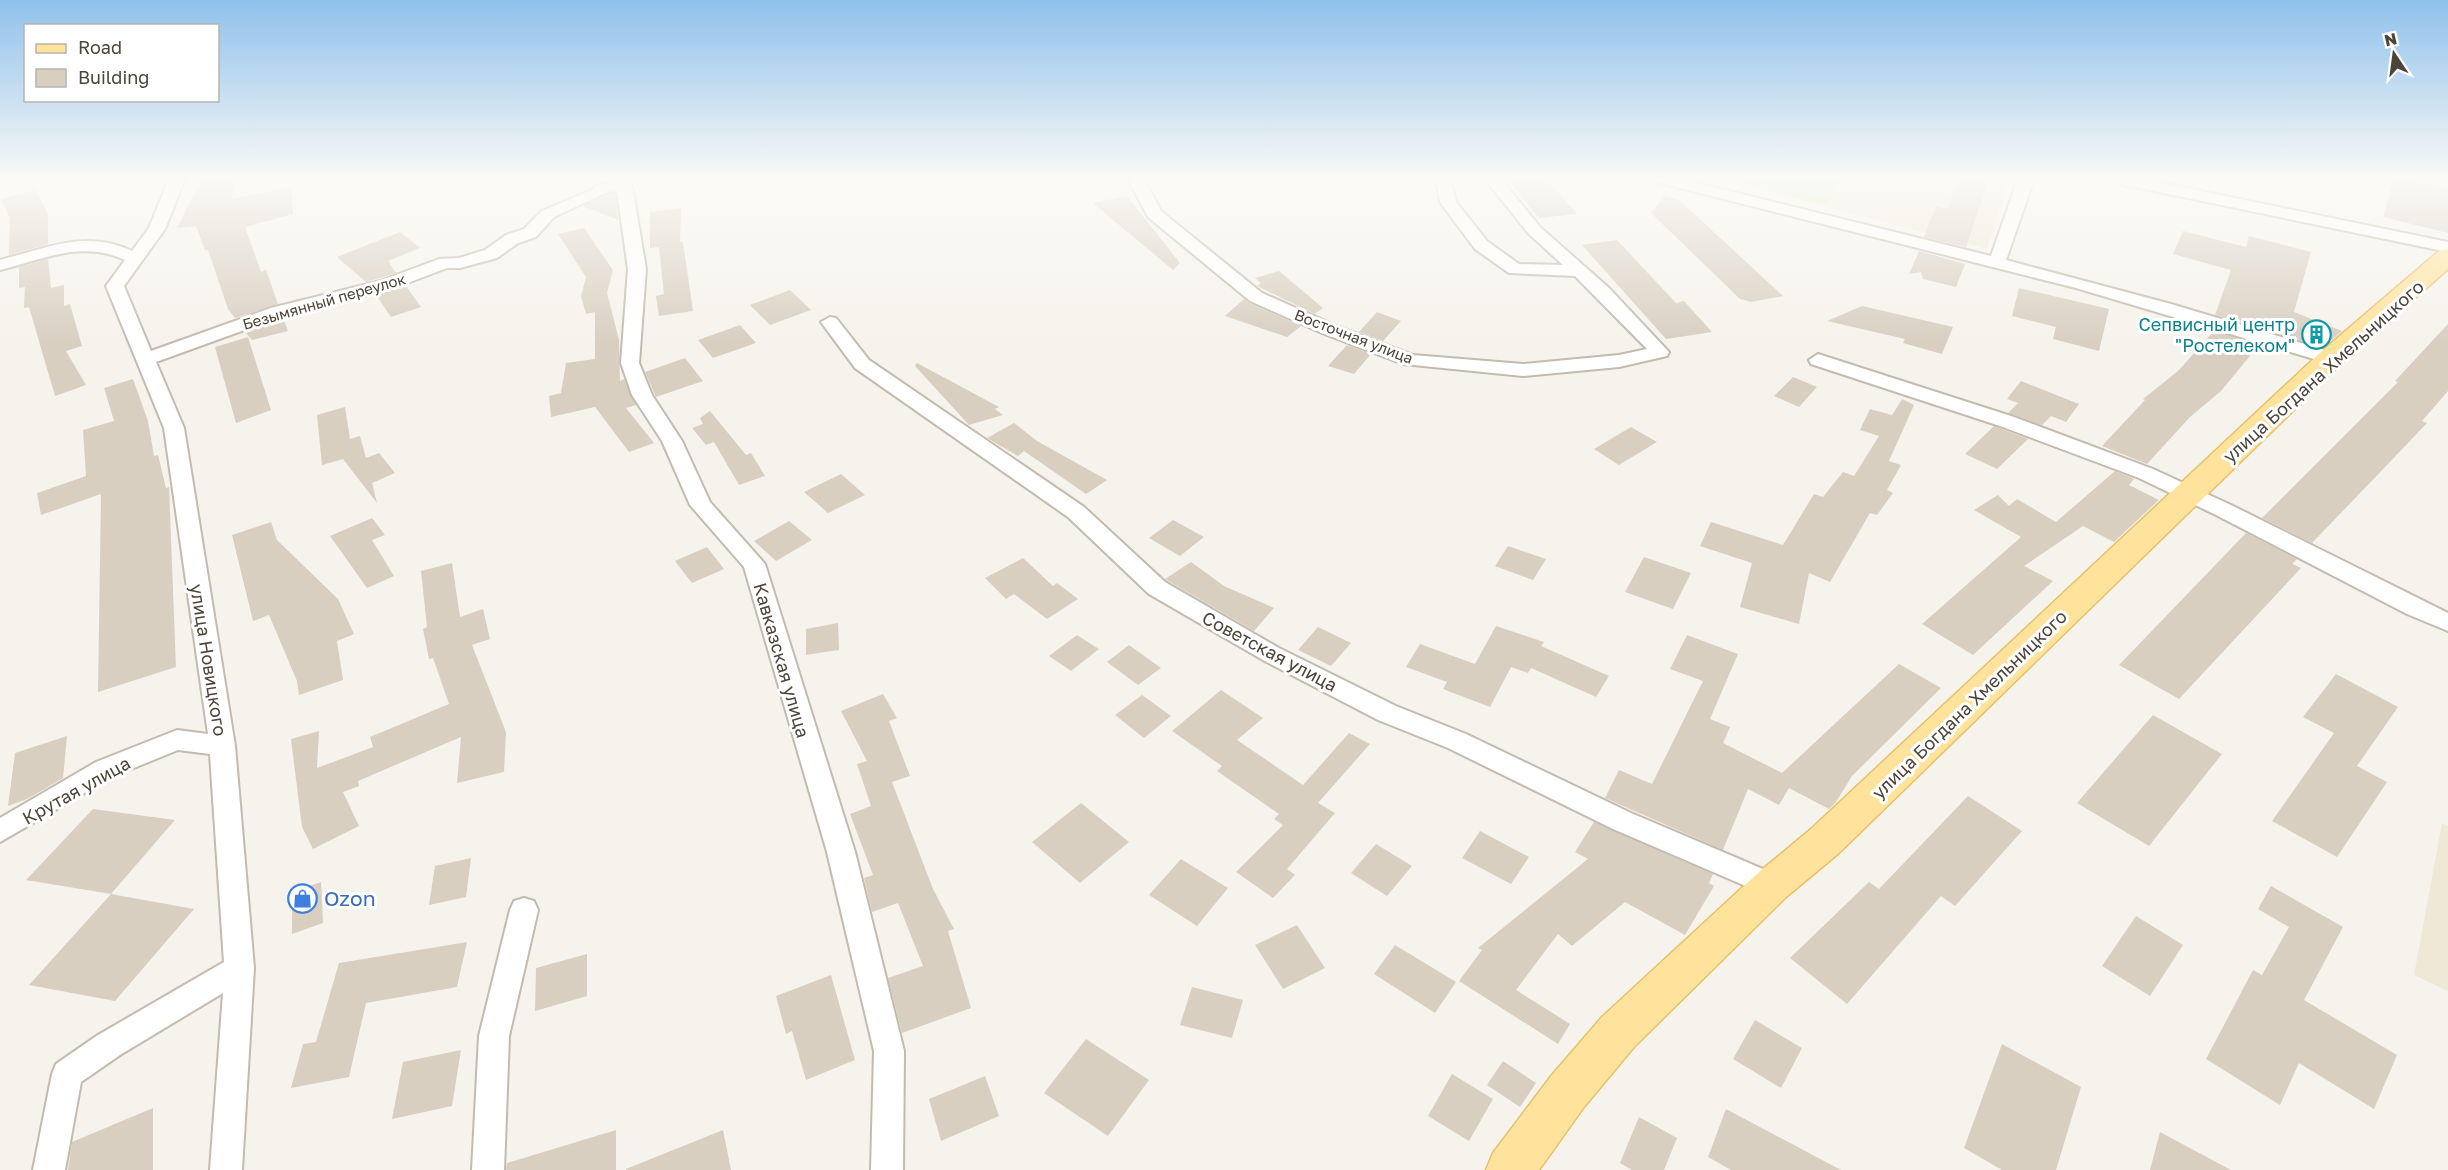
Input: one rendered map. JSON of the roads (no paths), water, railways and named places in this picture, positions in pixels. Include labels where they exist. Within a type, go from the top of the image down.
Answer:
[{"type":"main road","name":"улица Богдана Хмельницкого","points":[[1510,1170],[1555,1108],[1618,1032],[1772,885],[1833,833],[2331,358],[2448,256]]},
{"type":"street","name":"улица Новицкого","points":[[153,234],[116,286],[174,428],[222,746],[238,968],[226,1170]]},
{"type":"street","name":"Безымянный переулок","points":[[147,359],[277,312],[386,285],[445,263],[460,263],[491,254],[512,239],[528,234]]},
{"type":"street","name":"Кавказская улица","points":[[632,234],[637,269],[630,363],[642,395],[672,441],[701,505],[754,564],[841,852],[889,1051],[886,1170]]},
{"type":"street","name":"Восточная улица","points":[[1178,234],[1256,297],[1410,360],[1523,370],[1619,362],[1660,352],[1580,271]]},
{"type":"street","points":[[1473,234],[1481,244],[1515,269],[1580,271]]},
{"type":"street","points":[[1538,234],[1580,271]]},
{"type":"street","points":[[1882,234],[1997,262],[2252,332],[2331,358]]},
{"type":"street","points":[[1997,262],[2007,234]]},
{"type":"street","points":[[2383,234],[2448,247]]},
{"type":"street","points":[[0,265],[75,245],[110,246],[134,258]]},
{"type":"street","name":"Советская улица","points":[[830,322],[862,364],[1076,512],[1157,588],[1271,654],[1388,713],[1457,741],[1622,821],[1772,885]]},
{"type":"street","points":[[1818,360],[1979,413],[2097,456],[2190,494],[2448,623]]},
{"type":"street","name":"Крутая улица","points":[[0,831],[105,769],[177,740],[222,746]]},
{"type":"street","points":[[488,1170],[494,1036],[524,910]]},
{"type":"street","points":[[49,1170],[67,1074],[109,1045],[238,968]]},
{"type":"place","name":"Сепвисный центр \"Ростелеком\"","points":[[2316,334]]},
{"type":"place","name":"Ozon","points":[[303,898]]}]
